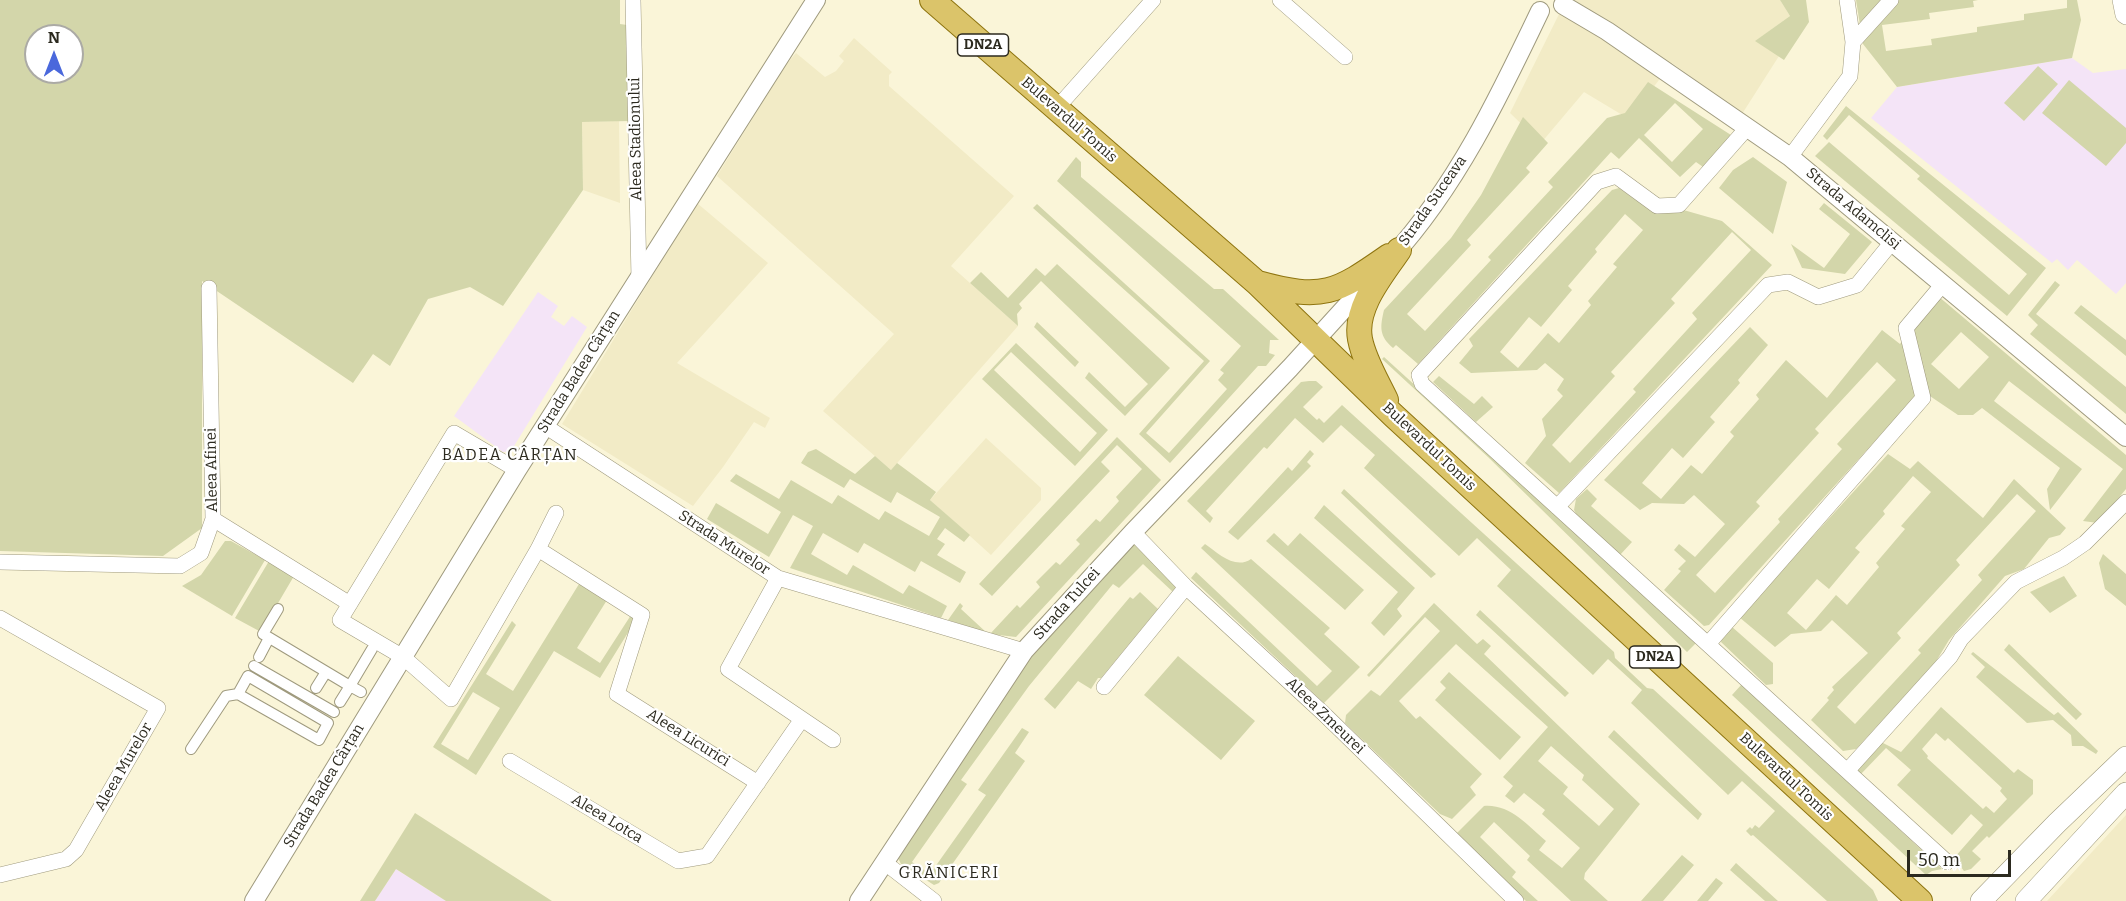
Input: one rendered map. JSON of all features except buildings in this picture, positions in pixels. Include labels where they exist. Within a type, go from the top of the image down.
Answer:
[{"type":"main road","name":"Bulevardul Tomis","points":[[932,0],[1257,283],[1393,415],[1920,901]]},
{"type":"main road","points":[[1257,283],[1300,292],[1315,293],[1332,290],[1346,285],[1399,250]]},
{"type":"main road","points":[[1393,415],[1366,358],[1360,338],[1360,324],[1374,288],[1399,250]]},
{"type":"main road","points":[[1981,901],[2126,757]]},
{"type":"main road","points":[[2026,901],[2126,793]]},
{"type":"street","name":"Aleea Stadionului","points":[[633,0],[639,278]]},
{"type":"street","name":"Strada Badea Cârțan","points":[[254,901],[517,470],[816,0]]},
{"type":"street","points":[[1056,109],[1153,0]]},
{"type":"street","points":[[1280,0],[1345,57]]},
{"type":"street","points":[[1790,156],[1850,76],[1853,42],[1847,0]]},
{"type":"street","points":[[1853,42],[1891,0]]},
{"type":"street","points":[[2120,0],[2122,15],[2126,17]]},
{"type":"street","points":[[1535,6],[1553,12],[1565,3]]},
{"type":"street","name":"Strada Adamclisi","points":[[1565,3],[1790,156],[2126,437]]},
{"type":"street","name":"Strada Suceava","points":[[1316,340],[1399,250],[1449,183],[1505,85],[1535,6]]},
{"type":"street","points":[[1748,128],[1679,205],[1658,206],[1616,177],[1597,182],[1419,375],[1422,384],[1947,862]]},
{"type":"street","points":[[1557,507],[1768,285],[1788,282],[1818,297],[1857,285],[1892,242]]},
{"type":"street","points":[[1708,644],[1923,398],[1906,328],[1943,284]]},
{"type":"street","name":"Aleea Afinei","points":[[0,562],[180,566],[201,553],[213,519],[209,288]]},
{"type":"street","name":"Strada Tulcei","points":[[859,901],[1024,651],[1133,532],[1316,340]]},
{"type":"street","name":"Strada Murelor","points":[[545,426],[778,578],[1024,651]]},
{"type":"street","points":[[517,470],[454,432],[340,620],[403,657],[451,699],[538,549],[556,513]]},
{"type":"street","points":[[1847,771],[1950,657],[1961,639],[2016,582],[2085,543],[2126,502]]},
{"type":"street","points":[[213,519],[350,604]]},
{"type":"street","name":"Aleea Zmeurei","points":[[1133,532],[1186,587],[1323,713],[1516,901]]},
{"type":"street","name":"Aleea Licurici","points":[[538,549],[642,615],[617,694],[758,783]]},
{"type":"street","points":[[778,578],[728,669],[833,740]]},
{"type":"street","points":[[1104,687],[1186,587]]},
{"type":"street","points":[[278,609],[262,634],[361,692]]},
{"type":"street","name":"Aleea Murelor","points":[[0,618],[158,708],[76,850],[66,859],[0,875]]},
{"type":"street","points":[[269,638],[256,661],[334,712]]},
{"type":"street","points":[[340,702],[372,649]]},
{"type":"street","points":[[316,688],[326,672]]},
{"type":"street","points":[[191,749],[226,696],[238,694],[319,740],[328,723],[248,676],[238,694]]},
{"type":"street","points":[[261,707],[271,690]]},
{"type":"street","points":[[294,726],[304,709]]},
{"type":"street","points":[[758,783],[802,719]]},
{"type":"street","name":"Aleea Lotca","points":[[510,761],[678,861],[707,856],[758,783]]},
{"type":"street","points":[[884,862],[934,901]]},
{"type":"shaded area","points":[[1566,0],[1780,0],[1790,16],[1756,41],[1779,56],[1742,114],[1672,63],[1629,119],[1584,92],[1541,143],[1510,113]]},
{"type":"shaded area","points":[[854,38],[892,72],[889,75],[889,86],[1014,196],[951,266],[1018,326],[891,470],[823,411],[894,334],[717,176],[785,66],[796,53],[825,77],[836,71],[844,61],[839,56]]},
{"type":"shaded area","points":[[2072,58],[2093,73],[2126,69],[2126,283],[2116,294],[2077,260],[2068,270],[2057,259],[2052,263],[1871,118],[1897,87]]},
{"type":"shaded area","points":[[619,121],[620,203],[583,190],[582,122]]},
{"type":"shaded area","points":[[697,203],[768,263],[677,363],[770,418],[765,428],[754,422],[693,506],[562,424]]},
{"type":"shaded area","points":[[538,292],[558,306],[551,317],[564,326],[572,316],[587,327],[511,451],[503,452],[454,416]]},
{"type":"shaded area","points":[[986,438],[1041,488],[1041,500],[991,555],[930,500]]},
{"type":"shaded area","points":[[2126,815],[2126,901],[2047,901]]},
{"type":"shaded area","points":[[396,869],[446,901],[375,901]]},
{"type":"green space","points":[[0,0],[620,0],[620,24],[627,25],[630,121],[582,122],[583,190],[503,306],[470,287],[428,299],[390,366],[373,354],[353,383],[202,281],[202,528],[163,556],[0,551]]},
{"type":"green space","points":[[1780,0],[1806,0],[1809,22],[1784,60],[1755,41],[1790,16]]},
{"type":"green space","points":[[1856,0],[1978,0],[1973,1],[1974,7],[1929,13],[1930,19],[1882,25],[1886,51],[1932,45],[1931,39],[1977,32],[1977,27],[2024,20],[2024,14],[2067,8],[2067,0],[2077,0],[2081,20],[2072,58],[1897,87],[1863,44]]},
{"type":"green space","points":[[2038,66],[2058,84],[2024,121],[2004,103]]},
{"type":"green space","points":[[2069,80],[2126,128],[2126,143],[2106,166],[2042,113]]},
{"type":"green space","points":[[1648,82],[1731,135],[1706,169],[1696,162],[1680,177],[1639,138],[1619,159],[1611,152],[1418,364],[1396,345],[1393,348],[1388,344],[1382,331],[1384,310],[1451,238],[1481,195],[1523,117],[1548,143],[1526,168],[1530,172],[1467,240],[1471,245],[1407,314],[1425,331],[1491,260],[1488,257],[1553,187],[1548,182],[1607,118],[1625,113]],"holes":[[[1675,103],[1703,129],[1672,162],[1644,135]]]},
{"type":"green space","points":[[1846,106],[2046,268],[2007,316],[1815,156],[1829,142],[2009,295],[2027,274],[1917,179],[1920,176],[1849,115],[1827,140],[1823,136]]},
{"type":"green space","points":[[1076,157],[1081,162],[1081,177],[1214,289],[1223,289],[1279,340],[1270,340],[1269,353],[1275,355],[1266,366],[1258,366],[1170,463],[1139,434],[1204,361],[1033,208],[1037,204],[1210,361],[1146,433],[1169,453],[1227,389],[1218,380],[1224,373],[1220,370],[1241,346],[1057,181]]},
{"type":"green space","points":[[1753,157],[1787,182],[1773,234],[1719,188],[1733,170]]},
{"type":"green space","points":[[1619,188],[1656,214],[1680,209],[1722,221],[1772,265],[1559,493],[1525,463],[1546,436],[1542,419],[1563,396],[1557,390],[1564,379],[1545,363],[1537,370],[1471,373],[1459,363],[1473,346],[1469,339],[1612,190]],"holes":[[[1625,214],[1643,230],[1613,264],[1617,267],[1588,301],[1591,305],[1559,343],[1548,333],[1518,368],[1500,352],[1529,317],[1541,327],[1572,290],[1568,286],[1597,252],[1595,249]],[[1732,232],[1751,250],[1692,313],[1697,319],[1633,389],[1636,392],[1570,463],[1552,445],[1615,376],[1611,372],[1675,303],[1671,299]]]},
{"type":"green space","points":[[1824,203],[1872,242],[1845,274],[1802,268],[1791,244],[1824,268],[1850,234],[1819,209]]},
{"type":"green space","points":[[1057,264],[1170,368],[1125,416],[1085,378],[1089,372],[1125,407],[1148,384],[1041,281],[1019,304],[1022,308],[1017,314],[1018,326],[970,283],[981,272],[1008,298],[1036,268],[1045,276]]},
{"type":"green space","points":[[2055,281],[2060,285],[2036,314],[2126,387],[2126,414],[2030,334],[2038,325],[2028,315]]},
{"type":"green space","points":[[1938,296],[2126,455],[2126,489],[2098,523],[2083,521],[2123,469],[2009,381],[1994,401],[2082,469],[2050,510],[2047,489],[2060,468],[1982,408],[1973,415],[1958,415],[1921,390],[1709,625],[1704,626],[1664,590],[1681,571],[1678,569],[1686,561],[1674,550],[1679,544],[1695,557],[1725,524],[1694,495],[1684,504],[1652,503],[1640,510],[1604,480],[1750,327],[1768,345],[1738,380],[1740,383],[1710,417],[1715,422],[1683,458],[1672,448],[1642,483],[1661,499],[1691,465],[1702,474],[1734,436],[1730,432],[1759,399],[1756,395],[1786,360],[1827,398],[1882,330],[1900,344]],"holes":[[[1961,332],[1989,357],[1959,389],[1931,364]],[[1877,362],[1896,380],[1837,444],[1842,449],[1778,519],[1780,522],[1715,593],[1696,575],[1760,506],[1756,502],[1819,433],[1815,429]]]},
{"type":"green space","points":[[2081,305],[2126,340],[2126,356],[2074,313]]},
{"type":"green space","points":[[1037,322],[1079,362],[1075,367],[1034,327]]},
{"type":"green space","points":[[1016,343],[1108,430],[1075,466],[982,379]],"holes":[[[1011,352],[1097,433],[1080,452],[994,370]]]},
{"type":"green space","points":[[1384,357],[1697,642],[1687,652],[1488,457],[1382,359]]},
{"type":"green space","points":[[1439,376],[1474,404],[1482,396],[1493,407],[1476,422],[1433,382]]},
{"type":"green space","points":[[1316,381],[1323,387],[1303,407],[1317,420],[1319,418],[1324,423],[1342,405],[1614,652],[1615,658],[1647,688],[1653,689],[1873,890],[1878,901],[1827,901],[1753,835],[1751,836],[1746,831],[1755,825],[1759,828],[1775,811],[1742,781],[1728,795],[1631,703],[1642,690],[1608,659],[1593,675],[1497,586],[1511,570],[1477,538],[1459,556],[1364,468],[1375,455],[1341,425],[1323,443],[1295,418],[1267,449],[1264,447],[1206,511],[1213,518],[1210,523],[1187,501],[1301,382]]},
{"type":"green space","points":[[1117,437],[1161,480],[1016,637],[990,634],[1017,605],[1020,608],[1040,587],[1036,582],[1056,562],[1060,565],[1080,544],[1076,540],[1096,519],[1100,522],[1119,501],[1116,497],[1142,469],[1117,445],[1101,462],[1110,471],[992,596],[979,584]]},
{"type":"green space","points":[[816,449],[855,474],[875,456],[891,470],[897,463],[936,492],[930,500],[970,535],[964,542],[945,528],[937,539],[945,544],[937,555],[966,572],[960,583],[921,561],[915,572],[864,543],[858,553],[823,533],[811,554],[847,575],[853,565],[903,594],[909,585],[947,606],[941,618],[790,568],[813,526],[793,515],[769,557],[707,519],[716,503],[768,534],[781,512],[730,481],[736,474],[779,499],[791,480],[832,504],[838,495],[879,520],[885,511],[929,536],[940,517],[897,492],[891,503],[850,479],[844,488],[801,463],[808,452]]},
{"type":"green space","points":[[1310,450],[1314,454],[1307,462],[1311,466],[1238,540],[1228,532],[1288,467],[1292,471]]},
{"type":"green space","points":[[1888,454],[1910,469],[1918,461],[1983,518],[2014,479],[2066,528],[2060,535],[2049,538],[2024,569],[2005,576],[1949,640],[1935,663],[1856,749],[1843,751],[1811,720],[1829,700],[1827,698],[1834,690],[1832,687],[1868,653],[1832,620],[1821,631],[1791,634],[1775,647],[1739,617]],"holes":[[[1913,476],[1931,492],[1901,526],[1905,529],[1876,563],[1879,567],[1847,605],[1836,595],[1806,630],[1787,613],[1817,579],[1829,589],[1860,552],[1855,548],[1885,514],[1883,511]],[[2017,494],[2036,511],[1978,575],[1982,580],[1918,650],[1921,653],[1855,724],[1837,707],[1901,638],[1897,633],[1960,565],[1956,560]]]},
{"type":"green space","points":[[1344,489],[1436,574],[1431,578],[1341,493]]},
{"type":"green space","points":[[1587,489],[1597,499],[1591,506],[1632,542],[1620,555],[1578,517],[1574,510],[1576,499]]},
{"type":"green space","points":[[1324,505],[1415,588],[1397,609],[1402,616],[1384,636],[1371,623],[1398,592],[1314,518]]},
{"type":"green space","points":[[1274,533],[1288,546],[1300,533],[1364,590],[1345,610],[1266,541]]},
{"type":"green space","points":[[225,541],[231,541],[265,560],[232,616],[182,586],[201,575]]},
{"type":"green space","points":[[1132,542],[1178,587],[1173,592],[1143,564],[1119,588],[1113,584],[1029,686],[961,780],[967,784],[912,862],[930,874],[986,795],[978,790],[1022,728],[1029,732],[1015,753],[1025,761],[939,883],[934,885],[901,864],[898,858],[1032,654]]},
{"type":"green space","points":[[1205,544],[1221,556],[1239,563],[1251,559],[1330,628],[1324,634],[1360,667],[1324,703],[1191,578],[1196,572],[1317,686],[1332,671],[1201,548]]},
{"type":"green space","points":[[2103,554],[2126,574],[2126,606],[2105,589],[2099,563]]},
{"type":"green space","points":[[269,561],[294,576],[261,632],[235,618]]},
{"type":"green space","points":[[2064,576],[2077,596],[2050,613],[2030,592]]},
{"type":"green space","points":[[579,584],[607,600],[577,648],[600,663],[631,615],[637,618],[600,678],[554,651],[476,775],[433,747],[512,621],[516,625],[486,674],[513,691]],"holes":[[[473,692],[500,708],[468,760],[441,744]]]},
{"type":"green space","points":[[1140,592],[1158,609],[1091,689],[1078,681],[1055,709],[1044,699],[1130,597],[1133,599]]},
{"type":"green space","points":[[960,603],[963,606],[961,609],[987,633],[948,620]]},
{"type":"green space","points":[[1434,603],[1477,644],[1483,639],[1491,646],[1484,654],[1640,804],[1585,873],[1584,879],[1608,901],[1571,901],[1527,860],[1530,856],[1494,822],[1480,837],[1516,872],[1512,877],[1538,901],[1526,901],[1455,835],[1484,806],[1493,806],[1518,817],[1546,841],[1539,850],[1562,868],[1580,848],[1542,814],[1545,810],[1524,793],[1514,803],[1505,796],[1513,786],[1503,777],[1548,727],[1456,644],[1399,701],[1416,719],[1420,716],[1482,774],[1470,787],[1476,795],[1452,819],[1440,814],[1345,723],[1346,715],[1371,690],[1380,696],[1440,631],[1425,617],[1369,677],[1367,675]],"holes":[[[1551,746],[1584,775],[1582,780],[1614,809],[1599,826],[1563,794],[1568,787],[1538,761]]]},
{"type":"green space","points":[[1480,610],[1569,693],[1565,697],[1476,615]]},
{"type":"green space","points":[[1731,626],[1773,663],[1773,684],[1766,685],[1721,642],[1722,637]]},
{"type":"green space","points":[[2009,644],[2082,714],[2076,720],[2004,650]]},
{"type":"green space","points":[[1973,652],[2054,715],[2058,712],[2098,751],[2096,754],[2083,746],[2072,746],[2071,735],[2053,720],[2027,723],[1976,677],[1985,667],[1971,654]]},
{"type":"green space","points":[[1178,656],[1255,721],[1221,760],[1144,695]]},
{"type":"green space","points":[[1449,672],[1521,737],[1500,760],[1435,700],[1446,688],[1440,682]]},
{"type":"green space","points":[[1742,684],[1942,869],[1926,875],[1732,695]]},
{"type":"green space","points":[[1941,707],[2014,773],[2018,769],[2033,780],[2033,794],[1989,838],[1987,836],[1972,851],[1981,859],[1971,869],[1964,871],[1954,858],[1983,825],[1971,814],[1952,835],[1897,785],[1911,770],[1886,748],[1861,774],[1857,770],[1881,742],[1901,752]],"holes":[[[1936,733],[1945,741],[1948,738],[2002,788],[2000,791],[2007,799],[1994,813],[1986,806],[1983,809],[1927,758],[1928,756],[1922,749]]]},
{"type":"green space","points":[[1614,730],[1702,814],[1698,820],[1608,737]]},
{"type":"green space","points":[[415,813],[552,901],[446,901],[396,869],[375,901],[360,901]]},
{"type":"green space","points":[[1682,855],[1694,865],[1663,901],[1641,901]]},
{"type":"green space","points":[[1736,863],[1778,901],[1765,901],[1730,870]]},
{"type":"green space","points":[[1716,878],[1723,883],[1708,901],[1697,901]]},
{"type":"district","name":"BADEA CÂRȚAN","points":[[510,456]]},
{"type":"district","name":"GRĂNICERI","points":[[949,874]]}]
